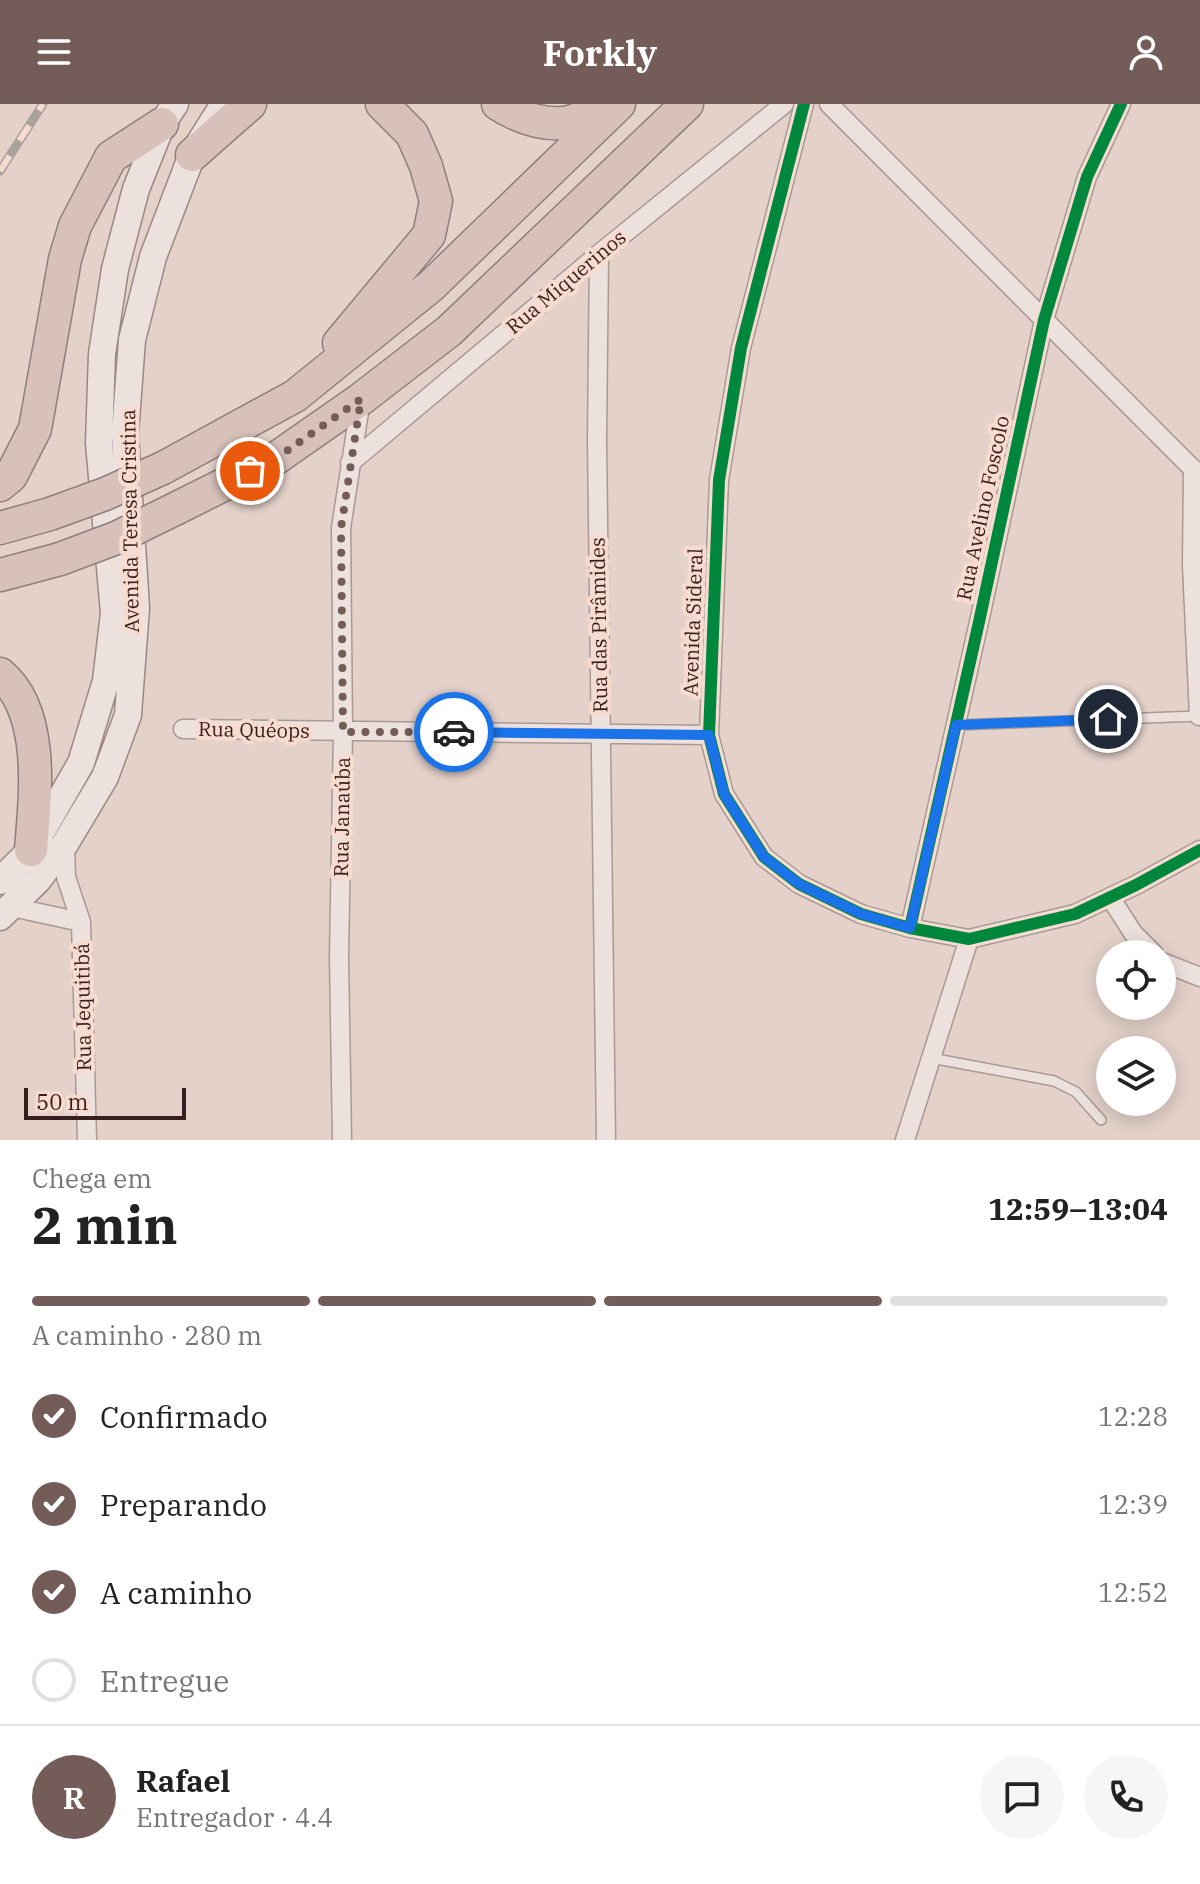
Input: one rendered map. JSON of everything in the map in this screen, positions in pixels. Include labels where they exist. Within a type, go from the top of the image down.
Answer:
[{"type":"highway","points":[[192,155],[250,104]]},
{"type":"highway","points":[[295,396],[429,235],[436,201],[426,166],[412,134],[382,104]]},
{"type":"highway","points":[[498,104],[524,117],[568,123],[581,118],[599,104]]},
{"type":"highway","points":[[0,528],[50,514],[163,468],[295,396],[431,286],[619,104]]},
{"type":"highway","points":[[0,575],[60,559],[116,538],[275,459],[361,399],[449,331],[687,104]]},
{"type":"highway","points":[[0,485],[11,476],[35,429],[65,259],[75,226],[111,157],[169,114]]},
{"type":"highway","points":[[0,674],[9,681],[30,722],[36,776],[31,850]]},
{"type":"main road","name":"Avenida Teresa Cristina","points":[[6,912],[38,880],[65,844],[105,777],[128,715],[136,608],[125,434],[132,340],[153,257],[192,155],[224,104]]},
{"type":"main road","name":"Avenida Teresa Cristina","points":[[0,881],[31,850],[81,763],[106,681],[114,613],[99,443],[102,354],[115,269],[136,189],[169,114]]},
{"type":"street","name":"Rua Miquerinos","points":[[350,463],[784,104]]},
{"type":"street","name":"Avenida Sideral","points":[[804,104],[741,348],[719,480],[709,735],[724,794],[764,857],[799,884],[861,914],[910,928],[969,939],[1075,914],[1200,850]]},
{"type":"street","points":[[829,104],[1197,471],[1192,565],[1199,716]]},
{"type":"street","name":"Rua Avelino Foscolo","points":[[910,928],[1044,320],[1087,177],[1121,104]]},
{"type":"street","name":"Rua das Pirâmides","points":[[599,254],[597,440],[606,1140]]},
{"type":"street","name":"Rua Janaúba","points":[[342,1140],[339,957],[343,732],[341,528],[361,399]]},
{"type":"street","name":"Rua Quéops","points":[[183,729],[709,735]]},
{"type":"street","name":"Rua Jequitibá","points":[[65,844],[66,877],[81,922],[87,1140]]},
{"type":"street","points":[[1110,897],[1140,940]]},
{"type":"street","name":"Rua Jequitibá","points":[[6,912],[81,922]]},
{"type":"street","points":[[905,1140],[969,939]]},
{"type":"street","points":[[1176,968],[1200,977]]},
{"type":"lane","points":[[956,725],[1199,716]]},
{"type":"lane","points":[[931,1058],[1054,1081],[1076,1092],[1101,1120]]},
{"type":"railway","points":[[0,171],[43,104]]},
{"type":"cycle path","points":[[804,104],[741,348],[719,480],[709,735],[724,794],[764,857],[799,884],[861,914],[910,928],[969,939],[1075,914],[1200,850]]},
{"type":"cycle path","points":[[910,928],[1044,320],[1087,177],[1121,104]]},
{"type":"way so far","points":[[250,471],[275,459],[361,399],[341,528],[343,732],[454,732]]},
{"type":"route","points":[[454,732],[709,735],[724,794],[764,857],[799,884],[861,914],[910,928],[956,725],[1108,719]]}]
